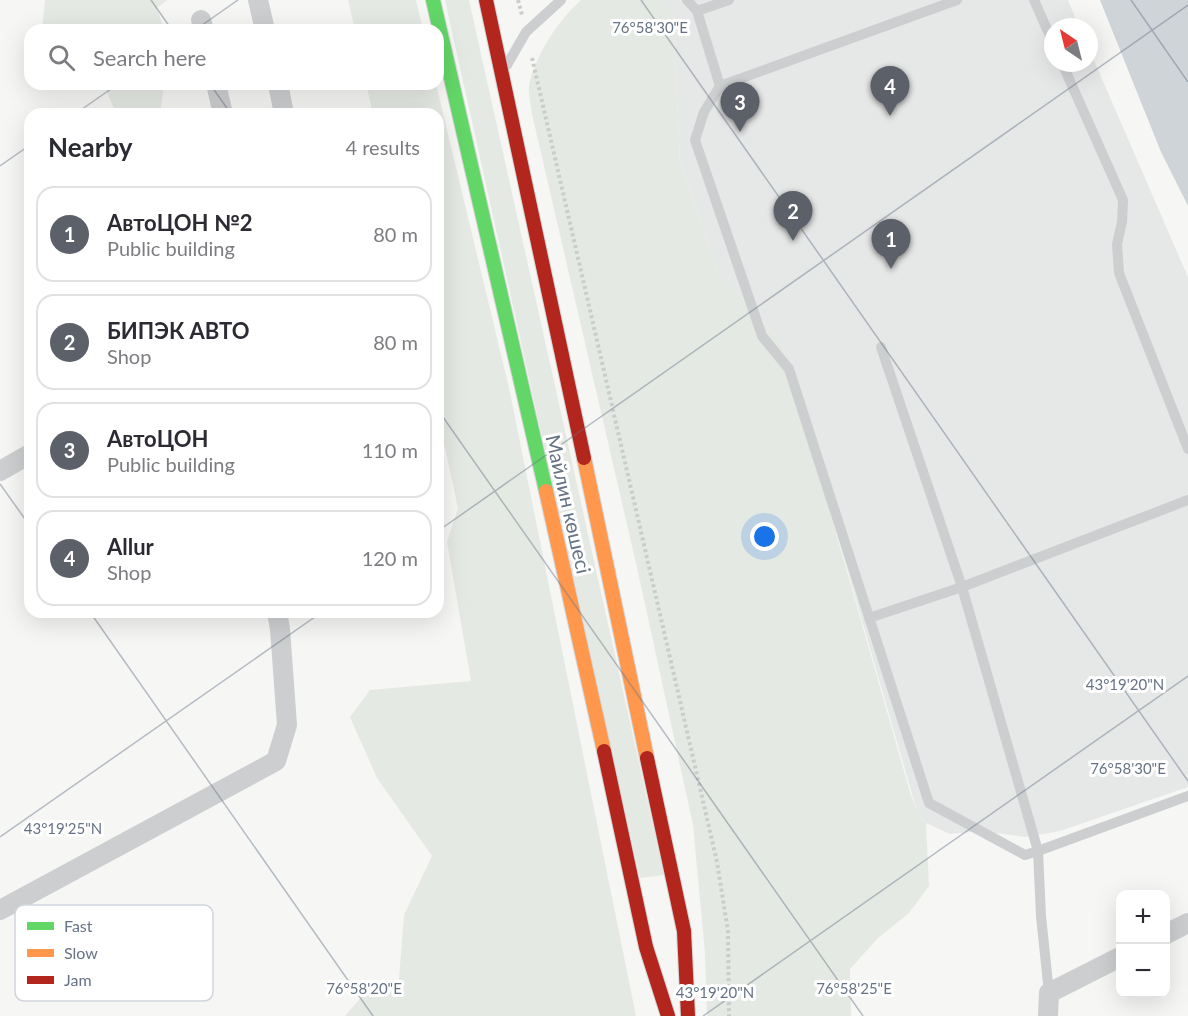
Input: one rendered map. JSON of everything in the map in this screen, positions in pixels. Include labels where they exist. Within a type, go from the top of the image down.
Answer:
[{"type":"main road","name":"Майлин көшесі","points":[[433,0],[439,24]]},
{"type":"main road","name":"Майлин көшесі","points":[[486,0],[684,931],[688,1016]]},
{"type":"main road","name":"Майлин көшесі","points":[[444,48],[573,609],[646,947],[668,1016]]},
{"type":"street","points":[[258,0],[264,24]]},
{"type":"street","points":[[217,90],[222,108]]},
{"type":"street","points":[[279,90],[283,108]]},
{"type":"street","points":[[0,471],[24,457]]},
{"type":"street","points":[[0,910],[276,760],[287,725],[278,618]]},
{"type":"street","points":[[1170,932],[1188,923]]},
{"type":"street","points":[[1048,1016],[1049,993],[1116,959]]},
{"type":"lane","points":[[502,73],[526,32],[561,0]]},
{"type":"lane","points":[[687,0],[697,11],[720,86]]},
{"type":"lane","points":[[697,11],[729,0]]},
{"type":"lane","points":[[957,0],[720,86],[704,112],[695,140],[762,336],[789,369],[929,803],[1025,855],[1188,796]]},
{"type":"lane","points":[[1034,0],[1044,23]]},
{"type":"lane","points":[[1066,72],[1123,200],[1122,222],[1117,244],[1119,273],[1188,449]]},
{"type":"lane","points":[[881,347],[962,587],[1038,851],[1041,916],[1049,993]]},
{"type":"lane","points":[[869,618],[962,587],[1188,500]]},
{"type":"path","points":[[518,0],[717,862],[728,931],[729,1016]]},
{"type":"shaded area","points":[[45,0],[167,0],[157,8],[162,24],[43,24]]},
{"type":"shaded area","points":[[348,0],[416,0],[422,24],[354,24]]},
{"type":"shaded area","points":[[445,0],[469,0],[664,875],[640,878]]},
{"type":"shaded area","points":[[581,0],[663,0],[673,15],[680,161],[718,271],[782,344],[910,792],[917,811],[926,823],[929,886],[909,913],[877,939],[850,969],[851,1016],[707,1016],[705,953],[693,825],[638,572],[532,114],[529,89],[538,58],[557,27]]},
{"type":"shaded area","points":[[663,0],[1068,0],[1075,18],[1044,18],[1044,72],[1098,72],[1098,70],[1188,277],[1188,787],[1060,831],[1025,837],[980,831],[950,834],[926,823],[917,811],[782,344],[718,271],[680,161],[673,15]]},
{"type":"shaded area","points":[[1100,0],[1188,0],[1188,206],[1161,152]]},
{"type":"shaded area","points":[[106,90],[163,90],[161,108],[114,108]]},
{"type":"shaded area","points":[[367,90],[437,90],[442,108],[372,108]]},
{"type":"shaded area","points":[[444,117],[509,388],[636,1016],[345,1016],[363,995],[398,991],[404,915],[432,856],[377,778],[350,717],[370,690],[471,681],[447,542],[458,508],[444,443]]},
{"type":"traffic: fast","points":[[433,0],[439,24]]},
{"type":"traffic: fast","points":[[444,48],[546,491]]},
{"type":"traffic: slow","points":[[584,458],[647,758]]},
{"type":"traffic: slow","points":[[546,491],[604,751]]},
{"type":"traffic: jam","points":[[486,0],[584,458]]},
{"type":"traffic: jam","points":[[604,751],[646,947],[668,1016]]},
{"type":"traffic: jam","points":[[647,758],[684,931],[688,1016]]},
{"type":"place","name":"Allur","points":[[890,116]]},
{"type":"place","name":"АвтоЦОН","points":[[740,132]]},
{"type":"place","name":"БИПЭК АВТО","points":[[793,241]]},
{"type":"place","name":"АвтоЦОН №2","points":[[891,269]]}]
